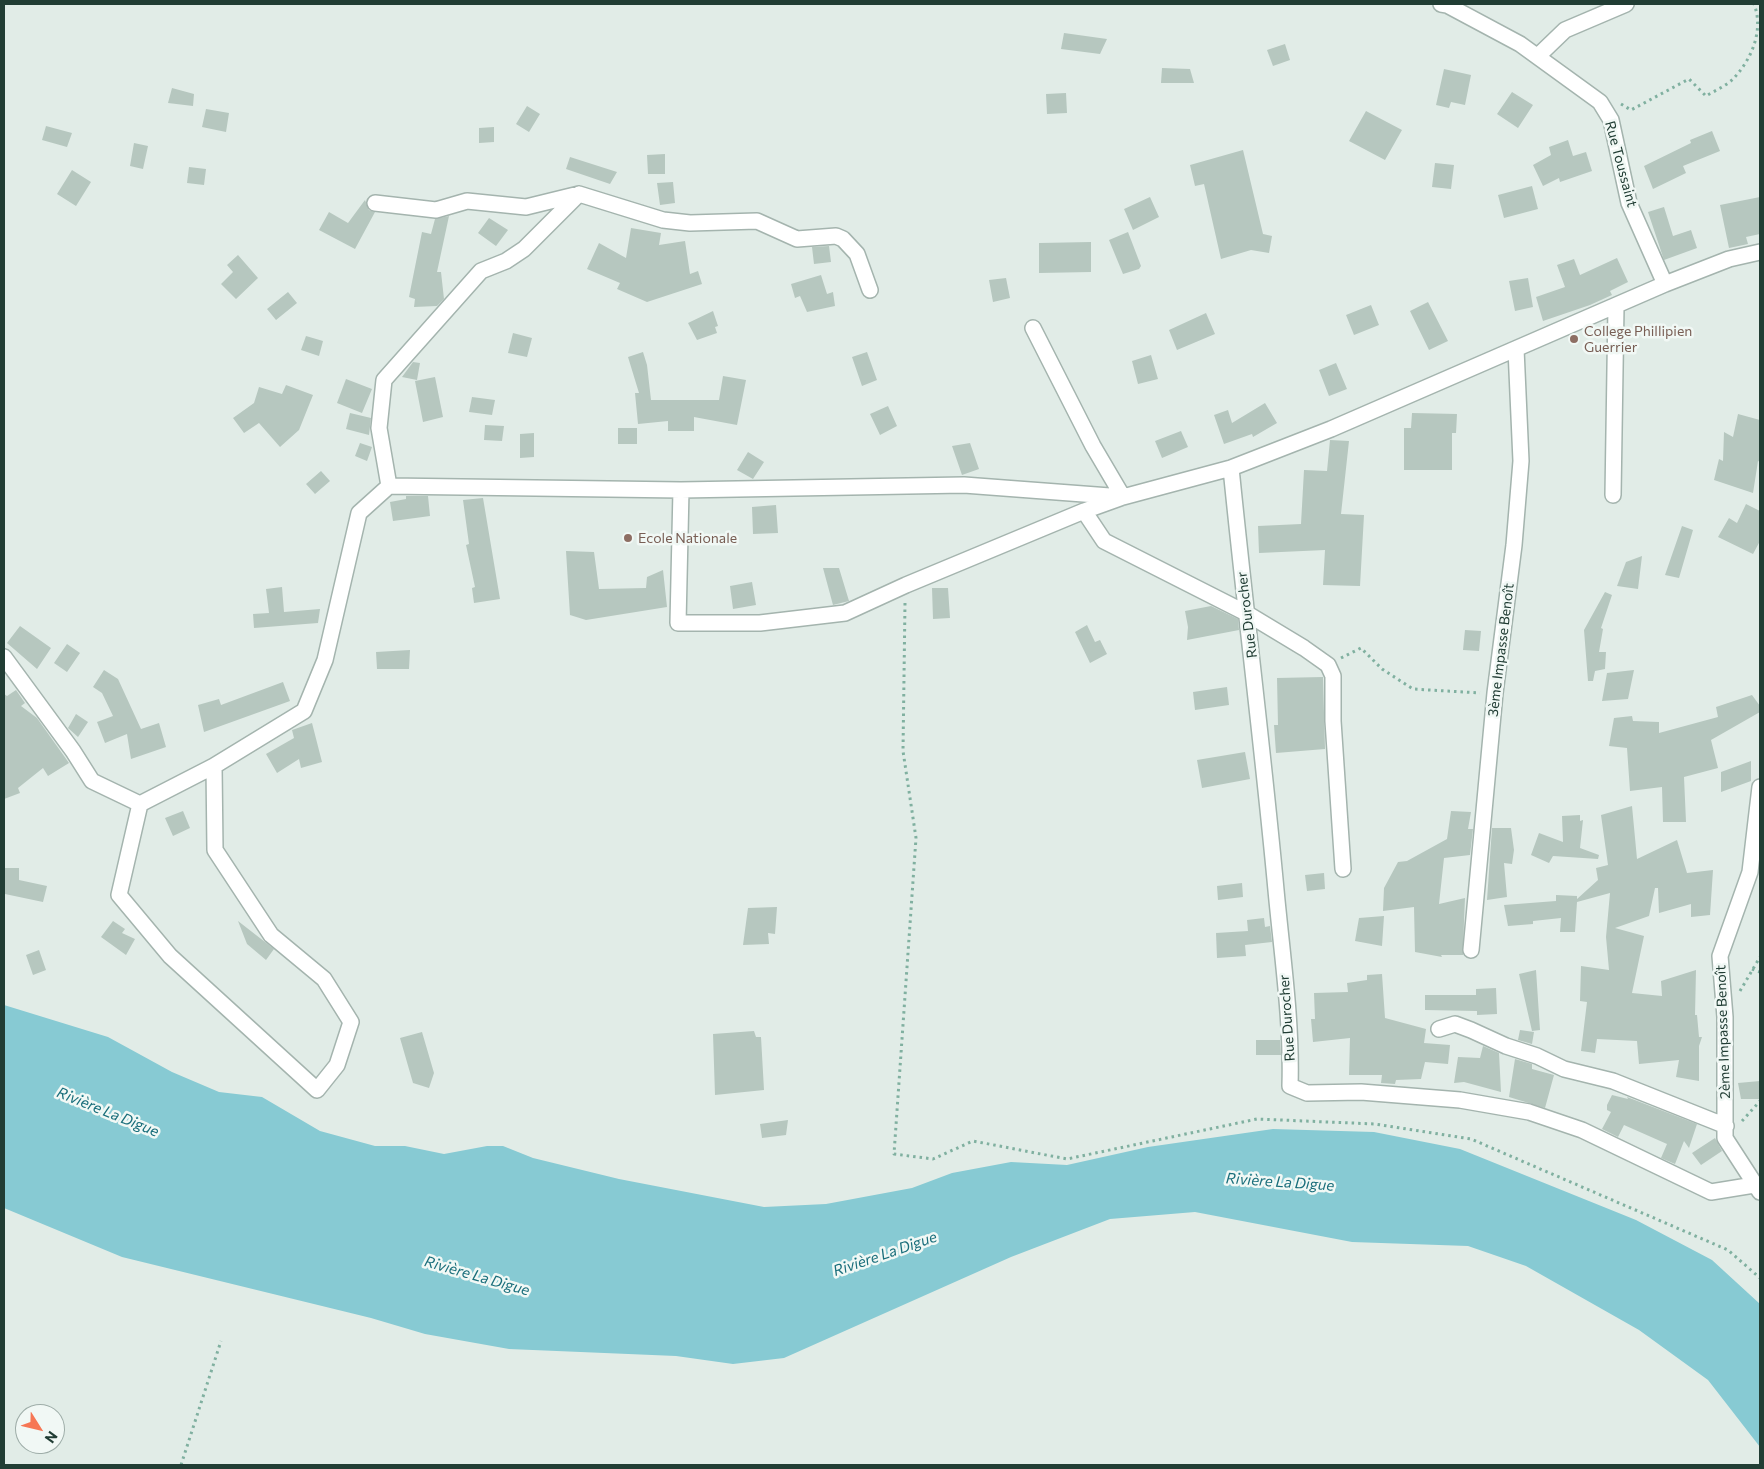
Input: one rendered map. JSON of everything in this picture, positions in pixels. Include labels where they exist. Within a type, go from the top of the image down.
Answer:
[{"type":"street","name":"Rue Toussaint","points":[[1441,4],[1447,5],[1483,24],[1538,56],[1600,102],[1610,120],[1629,203],[1665,284]]},
{"type":"street","points":[[1538,56],[1564,30],[1623,5]]},
{"type":"street","points":[[389,486],[379,428],[384,380],[481,271],[506,262],[524,249],[579,194]]},
{"type":"street","points":[[375,204],[436,210],[467,201],[526,207],[579,194],[663,220],[690,223],[757,221],[797,239],[836,236],[843,239],[857,254],[870,290]]},
{"type":"street","points":[[681,490],[678,623],[760,623],[845,613],[906,585],[1123,496],[1231,468],[1331,429],[1665,284],[1729,259],[1760,252]]},
{"type":"street","points":[[1613,495],[1616,306]]},
{"type":"street","points":[[1033,328],[1093,446],[1123,496]]},
{"type":"street","name":"3ème Impasse Benoît","points":[[1471,950],[1496,693],[1514,545],[1521,461],[1516,349]]},
{"type":"street","name":"Rue Durocher","points":[[1231,468],[1246,614],[1260,723],[1291,1060],[1290,1086],[1307,1093],[1361,1092],[1460,1100],[1529,1112],[1582,1130],[1710,1192],[1757,1188]]},
{"type":"street","points":[[214,766],[215,850],[271,935],[324,979],[351,1022],[336,1065],[317,1090],[170,956],[119,895],[140,804],[214,766],[304,711],[325,660],[359,514],[389,486],[681,490],[964,485],[1123,496]]},
{"type":"street","points":[[1084,511],[1104,541],[1246,614],[1304,648],[1328,665],[1333,676],[1332,720],[1343,869]]},
{"type":"street","points":[[4,657],[73,751],[92,781],[140,804]]},
{"type":"street","name":"2ème Impasse Benoît","points":[[1757,1188],[1725,1138],[1725,1017],[1720,956],[1750,872],[1760,787]]},
{"type":"street","points":[[1439,1028],[1455,1024],[1506,1046],[1537,1056],[1564,1069],[1613,1081],[1726,1126]]},
{"type":"path","points":[[1614,100],[1631,110],[1689,79],[1706,96],[1732,80],[1756,44],[1759,15],[1754,4]]},
{"type":"path","points":[[906,585],[903,751],[916,838],[894,1154],[933,1159],[973,1142],[1067,1159],[1257,1119],[1375,1124],[1471,1139],[1728,1250],[1760,1278]]},
{"type":"path","points":[[1328,665],[1361,648],[1382,669],[1413,689],[1496,693]]},
{"type":"path","points":[[1738,993],[1760,958]]},
{"type":"path","points":[[1752,969],[1760,972]]},
{"type":"path","points":[[180,1465],[221,1341]]},
{"type":"water","name":"Rivière La Digue","points":[[4,1005],[108,1037],[172,1072],[219,1092],[262,1097],[320,1131],[375,1146],[405,1146],[444,1154],[487,1146],[503,1146],[533,1158],[619,1179],[764,1207],[826,1204],[912,1188],[952,1173],[1011,1162],[1067,1165],[1148,1147],[1273,1129],[1374,1132],[1460,1149],[1636,1220],[1712,1260],[1760,1304],[1760,1447],[1708,1380],[1639,1330],[1526,1266],[1468,1246],[1352,1242],[1195,1212],[1110,1219],[1011,1257],[784,1358],[733,1364],[676,1356],[509,1349],[425,1334],[371,1318],[122,1257],[4,1208]]},
{"type":"building","points":[[1064,33],[1107,39],[1100,54],[1061,49]]},
{"type":"building","points":[[1285,44],[1290,60],[1273,66],[1267,50]]},
{"type":"building","points":[[1162,68],[1190,69],[1194,83],[1161,83]]},
{"type":"building","points":[[1444,69],[1471,75],[1465,105],[1451,102],[1449,108],[1436,105]]},
{"type":"building","points":[[172,88],[194,94],[193,106],[168,103]]},
{"type":"building","points":[[1512,92],[1533,105],[1518,128],[1497,114]]},
{"type":"building","points":[[1066,93],[1067,113],[1047,114],[1046,94]]},
{"type":"building","points":[[527,106],[540,114],[529,132],[516,124]]},
{"type":"building","points":[[206,109],[229,113],[226,132],[202,127]]},
{"type":"building","points":[[1366,111],[1402,130],[1385,160],[1349,141]]},
{"type":"building","points":[[46,126],[72,133],[67,147],[42,140]]},
{"type":"building","points":[[494,127],[494,142],[479,143],[479,128]]},
{"type":"building","points":[[1712,131],[1720,151],[1683,166],[1686,173],[1653,189],[1644,166],[1691,143],[1690,140]]},
{"type":"building","points":[[1568,140],[1573,156],[1586,152],[1592,171],[1560,182],[1559,178],[1543,186],[1533,165],[1551,155],[1549,147]]},
{"type":"building","points":[[134,143],[148,146],[143,169],[130,166]]},
{"type":"building","points":[[1243,150],[1263,234],[1272,236],[1269,253],[1251,250],[1221,259],[1204,184],[1195,186],[1190,165]]},
{"type":"building","points":[[665,154],[665,174],[648,174],[647,155]]},
{"type":"building","points":[[570,157],[617,172],[610,184],[566,169]]},
{"type":"building","points":[[1435,163],[1454,165],[1451,189],[1432,187]]},
{"type":"building","points":[[189,167],[206,169],[204,185],[187,183]]},
{"type":"building","points":[[72,170],[91,182],[76,206],[57,194]]},
{"type":"building","points":[[673,182],[675,203],[660,205],[657,183]]},
{"type":"building","points":[[1532,186],[1538,209],[1504,218],[1498,195]]},
{"type":"building","points":[[1150,197],[1159,217],[1133,230],[1124,209]]},
{"type":"building","points":[[1760,197],[1760,234],[1746,237],[1748,244],[1729,248],[1720,205]]},
{"type":"building","points":[[365,200],[369,210],[375,212],[355,249],[319,230],[329,212],[348,223]]},
{"type":"building","points":[[1664,207],[1673,236],[1691,230],[1697,248],[1664,260],[1648,212]]},
{"type":"building","points":[[449,216],[437,272],[441,272],[444,299],[437,306],[414,307],[415,299],[409,297],[422,232],[431,234],[435,219]]},
{"type":"building","points":[[489,218],[508,230],[496,246],[478,233]]},
{"type":"building","points":[[631,228],[661,233],[659,245],[685,241],[690,274],[698,271],[702,284],[647,302],[617,289],[620,283],[587,269],[599,243],[626,258]]},
{"type":"building","points":[[1128,232],[1141,266],[1139,269],[1123,274],[1109,240]]},
{"type":"building","points":[[1091,242],[1091,272],[1039,273],[1039,243]]},
{"type":"building","points":[[829,246],[831,262],[814,264],[812,247]]},
{"type":"building","points":[[238,255],[258,278],[236,299],[221,284],[233,272],[227,265]]},
{"type":"building","points":[[1617,258],[1628,282],[1610,291],[1612,295],[1590,305],[1543,321],[1536,297],[1565,287],[1557,265],[1574,259],[1580,275]]},
{"type":"building","points":[[821,275],[827,294],[833,292],[835,306],[807,312],[800,296],[795,298],[791,284]]},
{"type":"building","points":[[1006,278],[1010,298],[993,302],[989,280]]},
{"type":"building","points":[[1528,278],[1533,307],[1515,311],[1509,281]]},
{"type":"building","points":[[288,292],[297,303],[276,320],[267,309]]},
{"type":"building","points":[[1428,302],[1448,341],[1429,350],[1410,311]]},
{"type":"building","points":[[1371,305],[1379,325],[1354,335],[1346,315]]},
{"type":"building","points":[[713,311],[718,326],[715,327],[717,333],[697,340],[688,323]]},
{"type":"building","points":[[1206,313],[1215,334],[1177,350],[1169,330]]},
{"type":"building","points":[[513,333],[532,338],[527,357],[508,353]]},
{"type":"building","points":[[306,336],[323,341],[319,356],[301,350]]},
{"type":"building","points":[[643,352],[647,365],[651,400],[719,400],[723,376],[746,380],[737,425],[694,417],[694,431],[668,431],[668,421],[638,424],[635,393],[639,393],[628,357]]},
{"type":"building","points":[[867,352],[877,380],[862,386],[852,357]]},
{"type":"building","points":[[1151,355],[1158,379],[1138,384],[1132,361]]},
{"type":"building","points":[[413,362],[420,363],[417,380],[402,377]]},
{"type":"building","points":[[1336,363],[1347,389],[1329,396],[1319,370]]},
{"type":"building","points":[[435,377],[443,417],[423,422],[415,381]]},
{"type":"building","points":[[346,379],[372,389],[362,413],[337,403]]},
{"type":"building","points":[[286,385],[313,395],[299,430],[280,447],[259,423],[244,433],[233,418],[254,403],[259,387],[282,394]]},
{"type":"building","points":[[472,397],[495,400],[492,415],[469,412]]},
{"type":"building","points":[[1265,403],[1277,423],[1253,437],[1252,434],[1224,444],[1214,415],[1228,410],[1232,423]]},
{"type":"building","points":[[888,406],[897,426],[880,435],[870,414]]},
{"type":"building","points":[[350,413],[371,418],[369,435],[346,429]]},
{"type":"building","points":[[1412,413],[1457,414],[1456,433],[1452,433],[1452,470],[1404,470],[1404,428],[1411,428]]},
{"type":"building","points":[[1738,414],[1760,420],[1760,462],[1758,461],[1753,493],[1714,480],[1719,459],[1723,461],[1724,432],[1733,437]]},
{"type":"building","points":[[485,425],[504,426],[502,441],[484,440]]},
{"type":"building","points":[[618,428],[637,428],[637,444],[618,444]]},
{"type":"building","points":[[1181,431],[1188,447],[1162,458],[1155,441]]},
{"type":"building","points":[[534,433],[534,457],[520,458],[520,434]]},
{"type":"building","points":[[1330,440],[1349,441],[1341,514],[1364,515],[1360,586],[1323,585],[1325,550],[1259,553],[1258,526],[1301,524],[1304,470],[1327,471]]},
{"type":"building","points":[[360,443],[372,447],[367,461],[355,456]]},
{"type":"building","points":[[970,443],[979,469],[962,475],[952,446]]},
{"type":"building","points":[[748,452],[764,462],[753,479],[737,470]]},
{"type":"building","points":[[321,471],[330,481],[315,494],[306,484]]},
{"type":"building","points":[[406,496],[428,496],[430,516],[393,521],[390,502],[406,499]]},
{"type":"building","points":[[483,498],[500,599],[474,603],[472,588],[475,587],[466,545],[469,544],[463,500]]},
{"type":"building","points":[[1746,504],[1760,511],[1760,541],[1753,554],[1718,537],[1729,518],[1737,523]]},
{"type":"building","points":[[776,505],[778,533],[753,534],[752,507]]},
{"type":"building","points":[[1682,526],[1693,530],[1679,578],[1665,575]]},
{"type":"building","points":[[566,551],[594,552],[599,589],[646,588],[647,577],[663,570],[667,607],[586,620],[570,615]]},
{"type":"building","points":[[1642,556],[1638,589],[1617,586],[1626,562]]},
{"type":"building","points":[[823,568],[839,568],[849,601],[833,605]]},
{"type":"building","points":[[752,582],[756,605],[733,609],[730,586]]},
{"type":"building","points":[[282,587],[284,612],[320,609],[318,623],[254,628],[253,614],[269,613],[266,589]]},
{"type":"building","points":[[932,588],[948,588],[950,618],[933,619]]},
{"type":"building","points":[[1605,592],[1612,595],[1601,628],[1603,629],[1599,652],[1606,652],[1605,669],[1595,671],[1593,681],[1588,681],[1584,630]]},
{"type":"building","points":[[1211,606],[1238,619],[1239,630],[1187,640],[1188,627],[1185,611]]},
{"type":"building","points":[[1087,625],[1095,642],[1100,640],[1107,654],[1090,663],[1075,632]]},
{"type":"building","points":[[20,626],[51,648],[37,669],[7,643]]},
{"type":"building","points":[[1465,630],[1481,631],[1479,651],[1463,650]]},
{"type":"building","points":[[67,644],[80,653],[67,672],[54,663]]},
{"type":"building","points":[[410,650],[409,669],[377,669],[376,652]]},
{"type":"building","points":[[104,670],[118,679],[141,729],[159,723],[166,747],[131,759],[127,734],[105,743],[97,722],[113,716],[102,693],[93,687]]},
{"type":"building","points":[[1634,670],[1628,699],[1602,701],[1607,673]]},
{"type":"building","points":[[1323,677],[1325,749],[1276,753],[1274,725],[1278,725],[1277,678]]},
{"type":"building","points":[[283,682],[290,701],[204,732],[198,705],[219,699],[221,705]]},
{"type":"building","points":[[1227,687],[1229,705],[1195,710],[1193,692]]},
{"type":"building","points":[[16,690],[25,703],[21,706],[37,718],[69,763],[48,776],[43,768],[18,788],[20,793],[4,799],[4,694],[7,696]]},
{"type":"building","points":[[1752,695],[1760,706],[1760,712],[1711,740],[1718,768],[1684,777],[1686,822],[1663,822],[1662,787],[1630,791],[1627,748],[1609,746],[1614,718],[1632,716],[1633,721],[1659,722],[1659,733],[1718,717],[1716,707]]},
{"type":"building","points":[[76,714],[88,722],[78,737],[68,728]]},
{"type":"building","points":[[312,723],[322,762],[301,768],[299,759],[277,773],[266,754],[294,738],[292,730]]},
{"type":"building","points":[[1245,752],[1250,779],[1202,788],[1197,760]]},
{"type":"building","points":[[1751,761],[1751,781],[1721,792],[1721,772]]},
{"type":"building","points":[[1632,806],[1637,859],[1677,840],[1687,873],[1713,870],[1710,915],[1691,917],[1691,904],[1659,913],[1658,888],[1655,888],[1649,916],[1615,928],[1644,936],[1632,993],[1662,996],[1661,981],[1696,970],[1695,1015],[1697,1015],[1699,1037],[1702,1037],[1699,1046],[1699,1081],[1676,1077],[1679,1060],[1639,1064],[1637,1041],[1597,1039],[1595,1053],[1581,1051],[1587,1002],[1580,1001],[1581,966],[1609,970],[1606,937],[1610,893],[1577,902],[1575,932],[1560,932],[1561,918],[1533,921],[1533,924],[1508,926],[1504,905],[1556,901],[1556,895],[1577,896],[1577,899],[1598,880],[1596,868],[1608,865],[1601,815]]},
{"type":"building","points":[[183,811],[190,828],[173,836],[165,818]]},
{"type":"building","points":[[1451,811],[1471,812],[1468,829],[1473,829],[1470,855],[1444,858],[1439,904],[1465,898],[1463,955],[1441,955],[1442,957],[1415,952],[1414,907],[1383,911],[1384,888],[1398,862],[1407,861],[1447,839]]},
{"type":"building","points":[[1580,815],[1580,821],[1583,820],[1580,848],[1599,855],[1598,859],[1553,856],[1549,863],[1531,855],[1539,833],[1563,842],[1562,816]]},
{"type":"building","points":[[1492,828],[1511,828],[1514,850],[1512,864],[1504,863],[1507,897],[1487,900]]},
{"type":"building","points":[[4,868],[19,868],[19,880],[47,886],[43,902],[5,894]]},
{"type":"building","points":[[1324,873],[1325,889],[1307,891],[1305,875]]},
{"type":"building","points":[[1242,883],[1243,897],[1218,900],[1217,886]]},
{"type":"building","points":[[777,907],[775,934],[768,933],[769,944],[743,945],[748,908]]},
{"type":"building","points":[[1384,916],[1382,946],[1355,941],[1359,918]]},
{"type":"building","points":[[1264,918],[1265,927],[1270,926],[1272,942],[1245,945],[1246,956],[1217,958],[1216,933],[1248,931],[1247,920]]},
{"type":"building","points":[[113,921],[125,929],[122,933],[135,939],[126,955],[101,937]]},
{"type":"building","points":[[238,921],[274,949],[266,960],[247,944]]},
{"type":"building","points":[[39,950],[46,970],[33,975],[26,955]]},
{"type":"building","points":[[1536,970],[1540,1030],[1532,1031],[1519,974]]},
{"type":"building","points":[[1382,974],[1385,1018],[1426,1029],[1424,1043],[1450,1045],[1448,1064],[1425,1062],[1421,1079],[1396,1080],[1395,1084],[1381,1083],[1382,1075],[1349,1075],[1350,1038],[1313,1042],[1311,1019],[1315,1019],[1314,993],[1348,992],[1347,983],[1367,980],[1367,975]]},
{"type":"building","points":[[1496,988],[1497,1014],[1477,1015],[1477,1011],[1425,1010],[1425,995],[1476,995],[1476,989]]},
{"type":"building","points":[[1520,1030],[1534,1032],[1532,1044],[1518,1040]]},
{"type":"building","points":[[754,1031],[756,1037],[761,1037],[764,1090],[715,1095],[713,1034]]},
{"type":"building","points":[[422,1032],[434,1073],[429,1088],[413,1083],[400,1038]]},
{"type":"building","points":[[1256,1040],[1280,1040],[1281,1055],[1256,1055]]},
{"type":"building","points":[[1483,1046],[1499,1053],[1501,1092],[1464,1082],[1454,1083],[1458,1057],[1480,1058]]},
{"type":"building","points":[[1515,1059],[1532,1064],[1532,1069],[1554,1075],[1545,1108],[1509,1097]]},
{"type":"building","points":[[1760,1081],[1760,1099],[1741,1099],[1738,1083]]},
{"type":"building","points":[[1612,1095],[1628,1099],[1627,1097],[1697,1124],[1689,1148],[1684,1141],[1675,1164],[1661,1158],[1667,1144],[1624,1125],[1618,1137],[1602,1129],[1611,1112],[1607,1110],[1607,1105]]},
{"type":"building","points":[[788,1120],[786,1135],[762,1138],[760,1124]]},
{"type":"building","points":[[1715,1138],[1722,1151],[1701,1165],[1692,1153]]},
{"type":"place","name":"College Phillipien Guerrier","points":[[1574,339]]},
{"type":"place","name":"Ecole Nationale","points":[[628,538]]}]
